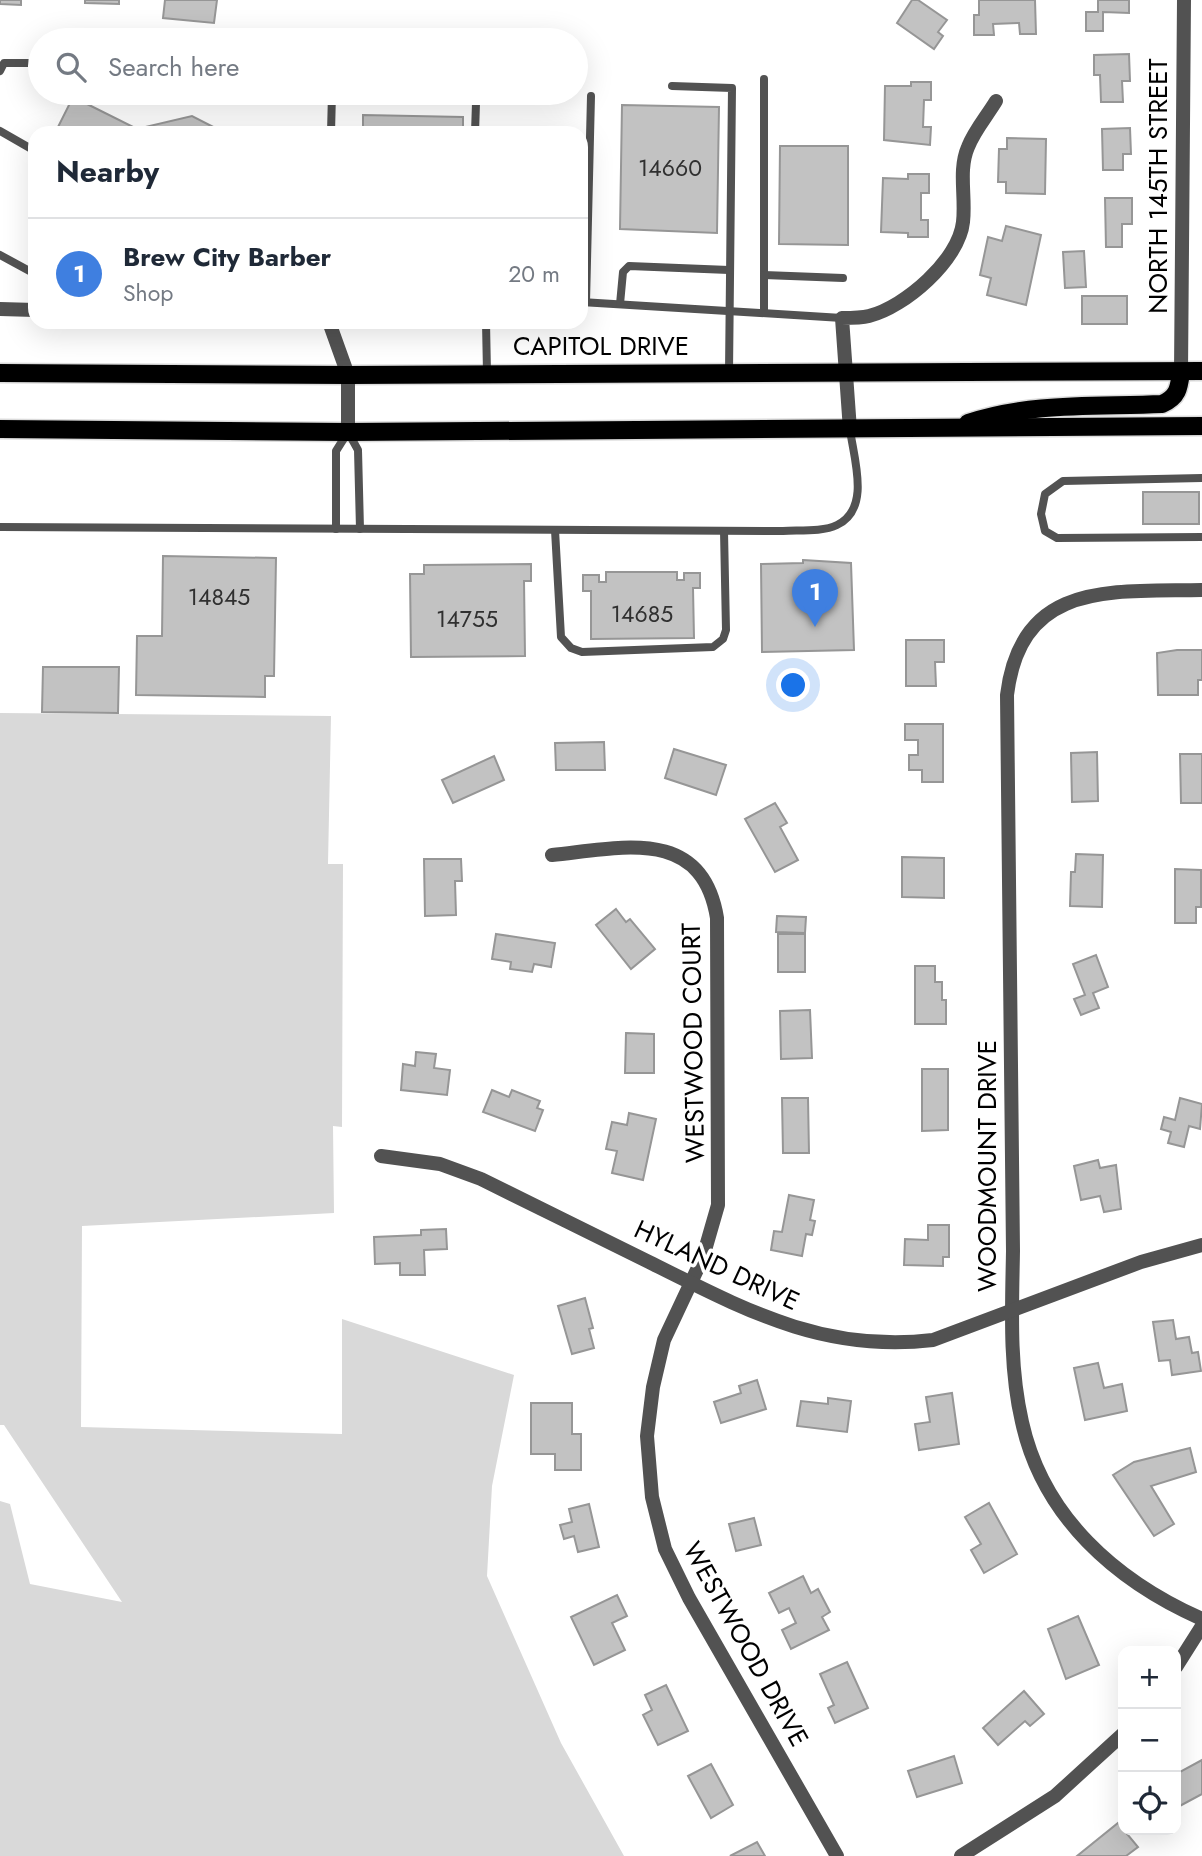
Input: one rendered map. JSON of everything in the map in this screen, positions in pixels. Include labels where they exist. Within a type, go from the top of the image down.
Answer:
[{"type":"main road","name":"CAPITOL DRIVE","points":[[0,373],[348,375],[1202,371]]},
{"type":"main road","points":[[952,429],[1015,410],[1162,404],[1172,400],[1178,392],[1181,372]]},
{"type":"main road","points":[[0,429],[348,432],[1202,426]]},
{"type":"street","name":"NORTH 145TH STREET","points":[[1181,372],[1184,0]]},
{"type":"street","points":[[850,430],[848,371],[842,318],[867,317],[894,307],[922,287],[951,252],[963,224],[962,185],[967,148],[996,101]]},
{"type":"street","points":[[0,309],[28,310]]},
{"type":"street","points":[[332,329],[348,375],[348,432]]},
{"type":"street","name":"WOODMOUNT DRIVE","points":[[1202,590],[1090,595],[1066,603],[1027,635],[1014,658],[1007,695],[1012,1310],[1013,1349],[1021,1420],[1027,1441],[1058,1507],[1110,1566],[1150,1594],[1202,1619]]},
{"type":"street","name":"WESTWOOD COURT","points":[[552,856],[624,848],[668,851],[696,867],[713,897],[717,918],[720,1187],[713,1229],[690,1283]]},
{"type":"street","name":"HYLAND DRIVE","points":[[381,1156],[440,1164],[481,1179],[690,1283],[795,1329],[868,1342],[933,1340],[1141,1262],[1202,1245]]},
{"type":"street","name":"WESTWOOD DRIVE","points":[[690,1283],[664,1340],[653,1387],[647,1436],[652,1497],[665,1549],[689,1598],[836,1856]]},
{"type":"street","points":[[1181,1659],[1202,1626]]},
{"type":"street","points":[[961,1856],[1055,1796],[1118,1739]]},
{"type":"lane","points":[[0,71],[4,63],[28,63]]},
{"type":"lane","points":[[764,79],[764,313]]},
{"type":"lane","points":[[672,86],[732,88],[729,372]]},
{"type":"lane","points":[[588,165],[591,96]]},
{"type":"lane","points":[[331,126],[332,105]]},
{"type":"lane","points":[[475,126],[476,105]]},
{"type":"lane","points":[[0,131],[28,147]]},
{"type":"lane","points":[[0,255],[28,270]]},
{"type":"lane","points":[[620,304],[623,272],[629,266],[729,270]]},
{"type":"lane","points":[[764,275],[843,278]]},
{"type":"lane","points":[[588,302],[842,318]]},
{"type":"lane","points":[[486,329],[487,373]]},
{"type":"lane","points":[[0,527],[724,531],[814,529],[836,526],[849,515],[857,500],[850,430]]},
{"type":"lane","points":[[336,529],[335,451],[348,432],[358,450],[360,529]]},
{"type":"lane","points":[[1202,478],[1063,481],[1045,494],[1041,514],[1045,531],[1057,538],[1202,537]]},
{"type":"lane","points":[[555,530],[561,637],[571,648],[582,652],[713,648],[723,639],[726,629],[724,531]]},
{"type":"shaded area","points":[[0,713],[331,716],[328,864],[343,864],[342,1127],[333,1126],[334,1213],[82,1226],[81,1427],[342,1434],[342,1319],[514,1375],[492,1486],[487,1576],[561,1743],[624,1856],[0,1856],[0,1501],[10,1504],[30,1584],[122,1602],[4,1425],[0,1425]]},
{"type":"building","points":[[0,0],[21,0],[21,5],[0,4]]},
{"type":"building","points":[[85,0],[119,0],[119,4],[85,3]]},
{"type":"building","points":[[165,0],[217,0],[214,23],[163,18]]},
{"type":"building","points":[[912,0],[918,0],[947,20],[938,32],[943,36],[934,49],[897,23]]},
{"type":"building","points":[[979,0],[1035,0],[1036,34],[1020,34],[1019,23],[993,24],[994,35],[974,35],[974,15],[979,15]]},
{"type":"building","points":[[1098,0],[1129,0],[1129,13],[1103,12],[1103,31],[1086,31],[1086,12],[1098,12]]},
{"type":"building","points":[[1129,54],[1130,81],[1122,81],[1123,102],[1101,102],[1100,75],[1094,75],[1094,55]]},
{"type":"building","points":[[911,82],[931,82],[931,100],[924,100],[923,127],[931,127],[930,145],[884,140],[885,86],[911,86]]},
{"type":"building","points":[[69,105],[89,105],[131,126],[58,126]]},
{"type":"building","points":[[622,105],[719,107],[717,233],[620,229]]},
{"type":"building","points":[[363,115],[463,117],[463,126],[363,126]]},
{"type":"building","points":[[192,116],[211,126],[150,126]]},
{"type":"building","points":[[1130,128],[1131,154],[1123,154],[1123,170],[1103,170],[1102,129]]},
{"type":"building","points":[[1007,138],[1046,139],[1045,194],[1006,193],[1006,182],[998,182],[999,149],[1007,149]]},
{"type":"building","points":[[780,146],[848,146],[848,245],[779,244]]},
{"type":"building","points":[[908,174],[929,174],[929,193],[921,193],[921,220],[928,220],[928,237],[908,237],[908,233],[881,232],[883,178],[908,179]]},
{"type":"building","points":[[1105,198],[1132,198],[1132,224],[1122,224],[1122,247],[1106,247]]},
{"type":"building","points":[[1006,226],[1041,235],[1026,305],[987,295],[991,278],[980,275],[988,237],[1002,241]]},
{"type":"building","points":[[1084,251],[1086,287],[1065,288],[1063,252]]},
{"type":"building","points":[[1082,296],[1127,296],[1127,324],[1082,324]]},
{"type":"building","points":[[1143,492],[1199,492],[1199,524],[1143,524]]},
{"type":"building","points":[[163,556],[276,558],[274,676],[265,676],[265,697],[136,695],[137,636],[162,636]]},
{"type":"building","points":[[803,560],[851,563],[854,650],[762,652],[761,564],[803,563]]},
{"type":"building","points":[[531,564],[531,581],[524,581],[525,656],[411,657],[410,574],[424,574],[424,565]]},
{"type":"building","points":[[606,572],[677,572],[677,580],[684,580],[684,573],[700,573],[700,588],[693,588],[694,638],[591,639],[591,591],[583,591],[583,575],[599,575],[599,582],[606,582]]},
{"type":"building","points":[[906,640],[944,640],[944,662],[935,662],[936,686],[906,686]]},
{"type":"building","points":[[1202,650],[1202,680],[1198,680],[1198,695],[1158,695],[1157,653]]},
{"type":"building","points":[[43,667],[119,667],[118,713],[42,712]]},
{"type":"building","points":[[905,724],[943,724],[943,782],[922,782],[922,770],[909,770],[909,755],[918,755],[918,740],[905,740]]},
{"type":"building","points":[[604,742],[605,770],[556,770],[555,743]]},
{"type":"building","points":[[674,749],[726,765],[716,795],[665,778]]},
{"type":"building","points":[[1097,752],[1098,801],[1072,802],[1071,753]]},
{"type":"building","points":[[1180,754],[1202,754],[1202,803],[1181,803]]},
{"type":"building","points":[[494,756],[504,780],[453,803],[442,780]]},
{"type":"building","points":[[775,803],[787,823],[780,827],[798,860],[775,872],[745,819]]},
{"type":"building","points":[[1076,854],[1103,855],[1102,907],[1070,906],[1071,872],[1075,872]]},
{"type":"building","points":[[902,857],[944,858],[944,898],[902,897]]},
{"type":"building","points":[[424,859],[461,859],[462,881],[455,881],[456,915],[425,916]]},
{"type":"building","points":[[1175,869],[1201,870],[1201,907],[1196,907],[1196,923],[1175,923]]},
{"type":"building","points":[[616,909],[626,922],[630,919],[655,949],[631,969],[596,925]]},
{"type":"building","points":[[777,916],[806,917],[805,933],[776,932]]},
{"type":"building","points":[[496,934],[555,943],[551,967],[534,964],[532,972],[510,969],[511,962],[492,959]]},
{"type":"building","points":[[778,934],[805,934],[805,972],[778,972]]},
{"type":"building","points":[[1096,955],[1108,987],[1093,993],[1099,1008],[1081,1015],[1074,999],[1085,995],[1073,964]]},
{"type":"building","points":[[915,966],[935,966],[935,982],[942,982],[942,1000],[946,1000],[946,1024],[915,1024]]},
{"type":"building","points":[[810,1010],[812,1058],[781,1059],[780,1011]]},
{"type":"building","points":[[626,1033],[654,1034],[654,1073],[625,1073]]},
{"type":"building","points":[[416,1052],[436,1054],[434,1068],[450,1070],[447,1095],[401,1090],[403,1064],[415,1066]]},
{"type":"building","points":[[922,1069],[948,1069],[948,1130],[922,1131]]},
{"type":"building","points":[[492,1090],[509,1097],[512,1090],[540,1101],[537,1108],[543,1110],[535,1131],[483,1112]]},
{"type":"building","points":[[782,1098],[808,1098],[809,1153],[783,1153]]},
{"type":"building","points":[[1180,1098],[1202,1104],[1200,1129],[1189,1126],[1184,1147],[1168,1143],[1171,1132],[1161,1129],[1164,1117],[1175,1120]]},
{"type":"building","points":[[629,1113],[656,1119],[643,1180],[612,1173],[617,1151],[606,1149],[612,1122],[627,1125]]},
{"type":"building","points":[[1098,1160],[1100,1168],[1116,1165],[1121,1209],[1104,1212],[1100,1196],[1081,1200],[1074,1166]]},
{"type":"building","points":[[789,1195],[814,1200],[810,1220],[815,1221],[812,1235],[806,1234],[802,1256],[771,1250],[774,1231],[782,1232]]},
{"type":"building","points":[[928,1225],[949,1225],[949,1257],[943,1257],[943,1266],[904,1265],[905,1239],[928,1240]]},
{"type":"building","points":[[446,1229],[447,1249],[424,1250],[425,1275],[400,1275],[400,1263],[375,1264],[374,1237],[421,1235],[421,1230]]},
{"type":"building","points":[[585,1298],[593,1328],[589,1329],[594,1348],[572,1354],[558,1306]]},
{"type":"building","points":[[1173,1320],[1176,1339],[1189,1337],[1192,1353],[1198,1352],[1201,1371],[1172,1375],[1170,1360],[1159,1361],[1153,1322]]},
{"type":"building","points":[[1098,1363],[1104,1388],[1122,1384],[1127,1411],[1085,1420],[1074,1368]]},
{"type":"building","points":[[757,1380],[766,1409],[721,1423],[714,1402],[741,1393],[739,1386]]},
{"type":"building","points":[[952,1393],[959,1444],[919,1450],[915,1424],[930,1422],[926,1397]]},
{"type":"building","points":[[828,1398],[851,1401],[847,1432],[797,1426],[801,1401],[828,1404]]},
{"type":"building","points":[[531,1403],[572,1403],[572,1434],[581,1434],[581,1470],[555,1470],[555,1454],[531,1454]]},
{"type":"building","points":[[1190,1448],[1196,1472],[1151,1486],[1174,1524],[1154,1536],[1113,1475],[1134,1462]]},
{"type":"building","points":[[989,1503],[1017,1554],[984,1573],[971,1550],[981,1544],[965,1517]]},
{"type":"building","points":[[589,1504],[599,1547],[578,1552],[574,1536],[564,1539],[560,1525],[572,1522],[569,1509]]},
{"type":"building","points":[[754,1518],[761,1545],[736,1551],[729,1524]]},
{"type":"building","points":[[803,1576],[811,1593],[818,1589],[830,1612],[822,1617],[829,1630],[791,1649],[782,1630],[796,1623],[789,1608],[779,1613],[769,1593]]},
{"type":"building","points":[[617,1595],[627,1616],[612,1623],[625,1650],[594,1665],[571,1617]]},
{"type":"building","points":[[1078,1616],[1099,1665],[1066,1679],[1048,1629]]},
{"type":"building","points":[[847,1662],[868,1708],[835,1723],[828,1708],[834,1705],[820,1674]]},
{"type":"building","points":[[666,1685],[688,1731],[658,1745],[643,1715],[652,1710],[645,1695]]},
{"type":"building","points":[[1024,1691],[1044,1714],[1030,1726],[1025,1721],[998,1745],[983,1728]]},
{"type":"building","points":[[954,1756],[962,1783],[917,1797],[908,1771]]},
{"type":"building","points":[[1202,1760],[1202,1794],[1181,1805],[1181,1772]]},
{"type":"building","points":[[711,1764],[733,1805],[711,1818],[688,1776]]},
{"type":"building","points":[[1118,1823],[1118,1835],[1128,1835],[1138,1847],[1126,1856],[1077,1856]]},
{"type":"building","points":[[757,1842],[765,1856],[730,1856]]},
{"type":"place","name":"Brew City Barber","points":[[815,627]]}]
